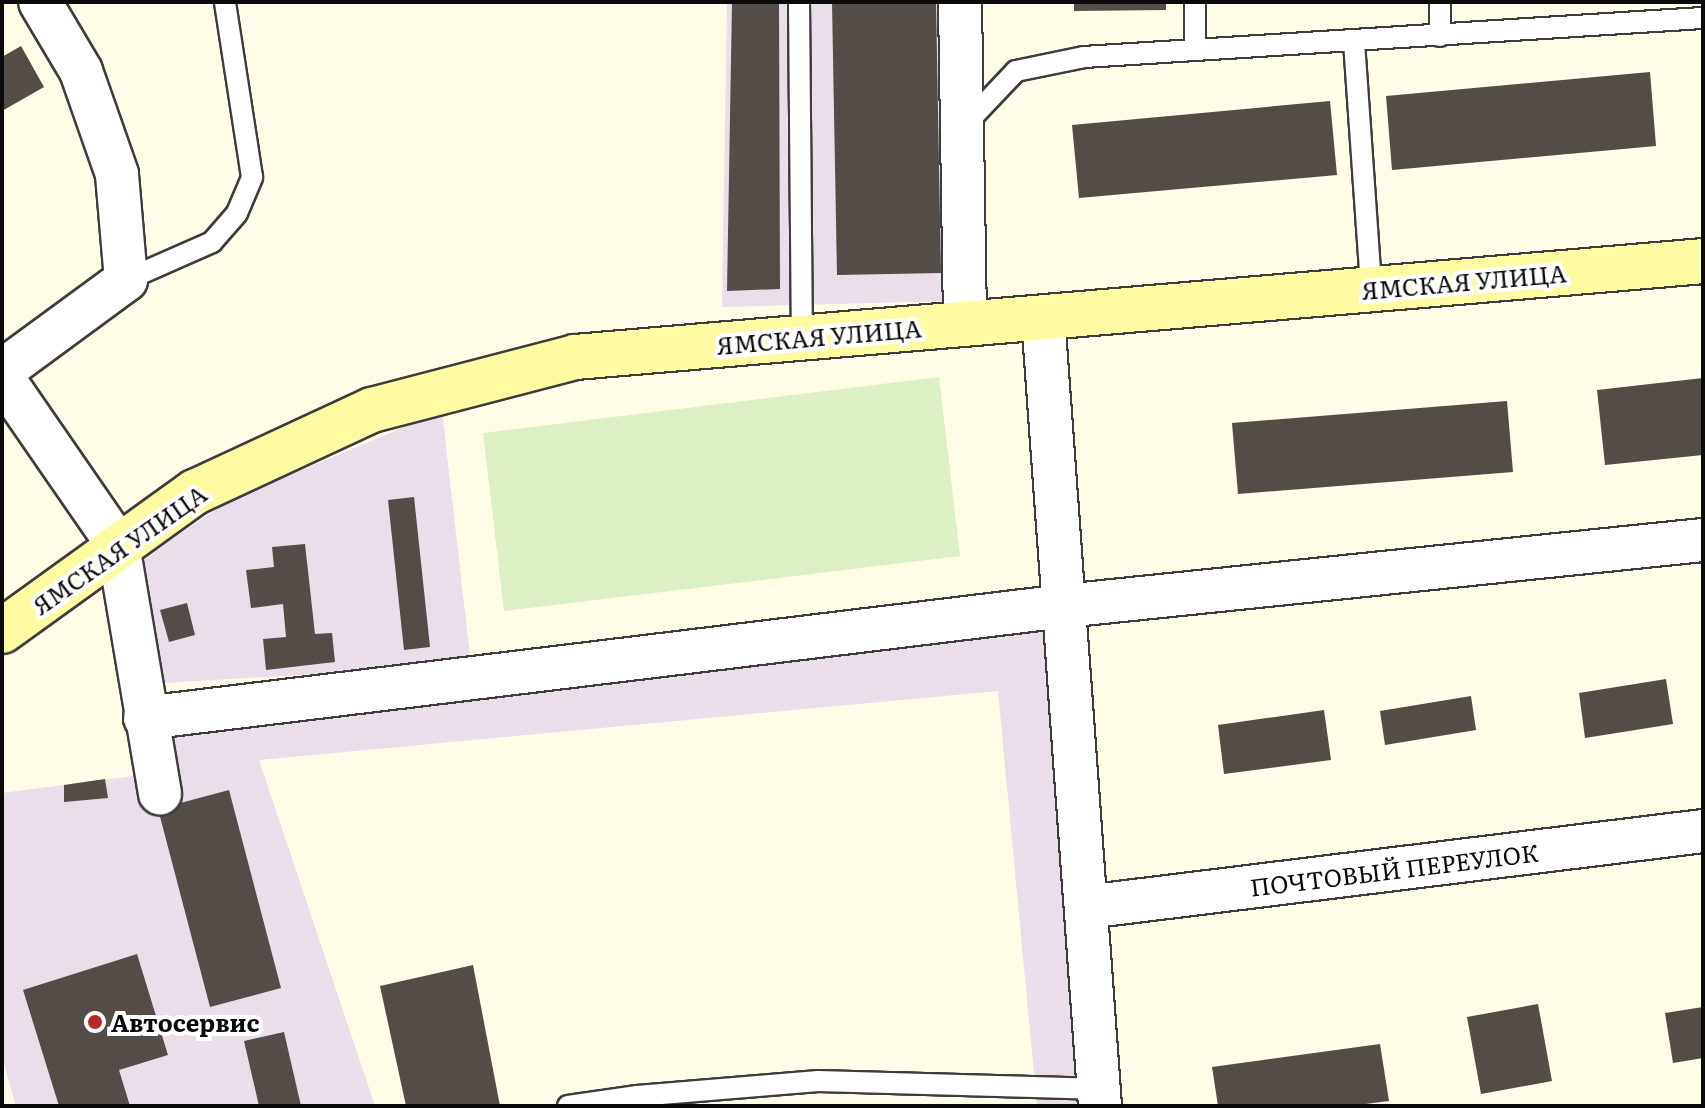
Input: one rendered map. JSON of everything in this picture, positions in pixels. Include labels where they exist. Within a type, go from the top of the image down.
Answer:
[{"type":"street","points":[[40,2],[81,71],[117,174],[126,280],[2,374],[118,545],[160,793]]},
{"type":"street","points":[[960,2],[965,324]]},
{"type":"street","name":"ЯМСКАЯ УЛИЦА","points":[[2,631],[195,492],[372,410],[575,357],[1703,261]]},
{"type":"street","points":[[1043,317],[1100,1097]]},
{"type":"street","points":[[145,718],[1064,606],[1703,540]]},
{"type":"street","name":"ПОЧТОВЫЙ ПЕРЕУЛОК","points":[[1086,907],[1703,831]]},
{"type":"lane","points":[[126,280],[212,242],[237,213],[252,177],[225,2]]},
{"type":"lane","points":[[799,2],[802,338]]},
{"type":"lane","points":[[1195,2],[1195,49]]},
{"type":"lane","points":[[1440,2],[1440,36]]},
{"type":"lane","points":[[961,130],[1016,71],[1084,57],[1703,18]]},
{"type":"lane","points":[[1354,42],[1371,288]]},
{"type":"lane","points":[[568,1106],[637,1096],[818,1081],[1100,1097]]},
{"type":"shaded area","points":[[727,2],[954,2],[949,301],[722,307]]},
{"type":"shaded area","points":[[442,411],[471,665],[147,684],[134,567],[224,503]]},
{"type":"shaded area","points":[[1063,606],[1099,1106],[1037,1106],[998,691],[259,760],[375,1106],[16,1106],[2,1057],[2,793],[156,773],[146,719]]},
{"type":"green space","points":[[939,377],[960,556],[504,611],[483,433]]},
{"type":"building","points":[[732,2],[779,2],[780,289],[727,291]]},
{"type":"building","points":[[832,2],[936,2],[941,273],[837,275]]},
{"type":"building","points":[[1074,2],[1166,2],[1166,10],[1074,11]]},
{"type":"building","points":[[21,46],[44,87],[2,111],[2,57]]},
{"type":"building","points":[[1650,72],[1656,146],[1392,170],[1386,96]]},
{"type":"building","points":[[1330,101],[1337,175],[1079,198],[1072,125]]},
{"type":"building","points":[[1703,378],[1703,455],[1605,465],[1597,390]]},
{"type":"building","points":[[1507,401],[1513,472],[1238,494],[1232,423]]},
{"type":"building","points":[[414,497],[430,647],[404,650],[388,500]]},
{"type":"building","points":[[305,544],[315,634],[332,633],[335,662],[266,670],[263,639],[286,637],[283,604],[251,608],[246,570],[274,567],[272,547]]},
{"type":"building","points":[[187,603],[195,635],[169,642],[160,610]]},
{"type":"building","points":[[1666,679],[1673,724],[1585,738],[1579,693]]},
{"type":"building","points":[[1471,696],[1476,730],[1385,745],[1380,711]]},
{"type":"building","points":[[1324,710],[1331,760],[1224,774],[1218,725]]},
{"type":"building","points":[[105,779],[108,798],[64,802],[64,785]]},
{"type":"building","points":[[229,790],[281,988],[210,1007],[158,809]]},
{"type":"building","name":"Автосервис","points":[[137,954],[168,1055],[119,1070],[130,1106],[59,1106],[23,990]]},
{"type":"building","points":[[473,965],[500,1106],[406,1106],[380,986]]},
{"type":"building","points":[[1538,1004],[1552,1081],[1481,1094],[1467,1017]]},
{"type":"building","points":[[1703,1007],[1703,1058],[1673,1063],[1665,1013]]},
{"type":"building","points":[[284,1032],[301,1106],[259,1106],[244,1041]]},
{"type":"building","points":[[1380,1044],[1389,1101],[1350,1106],[1218,1106],[1212,1067]]},
{"type":"place","name":"Автосервис","points":[[95,1022]]}]
